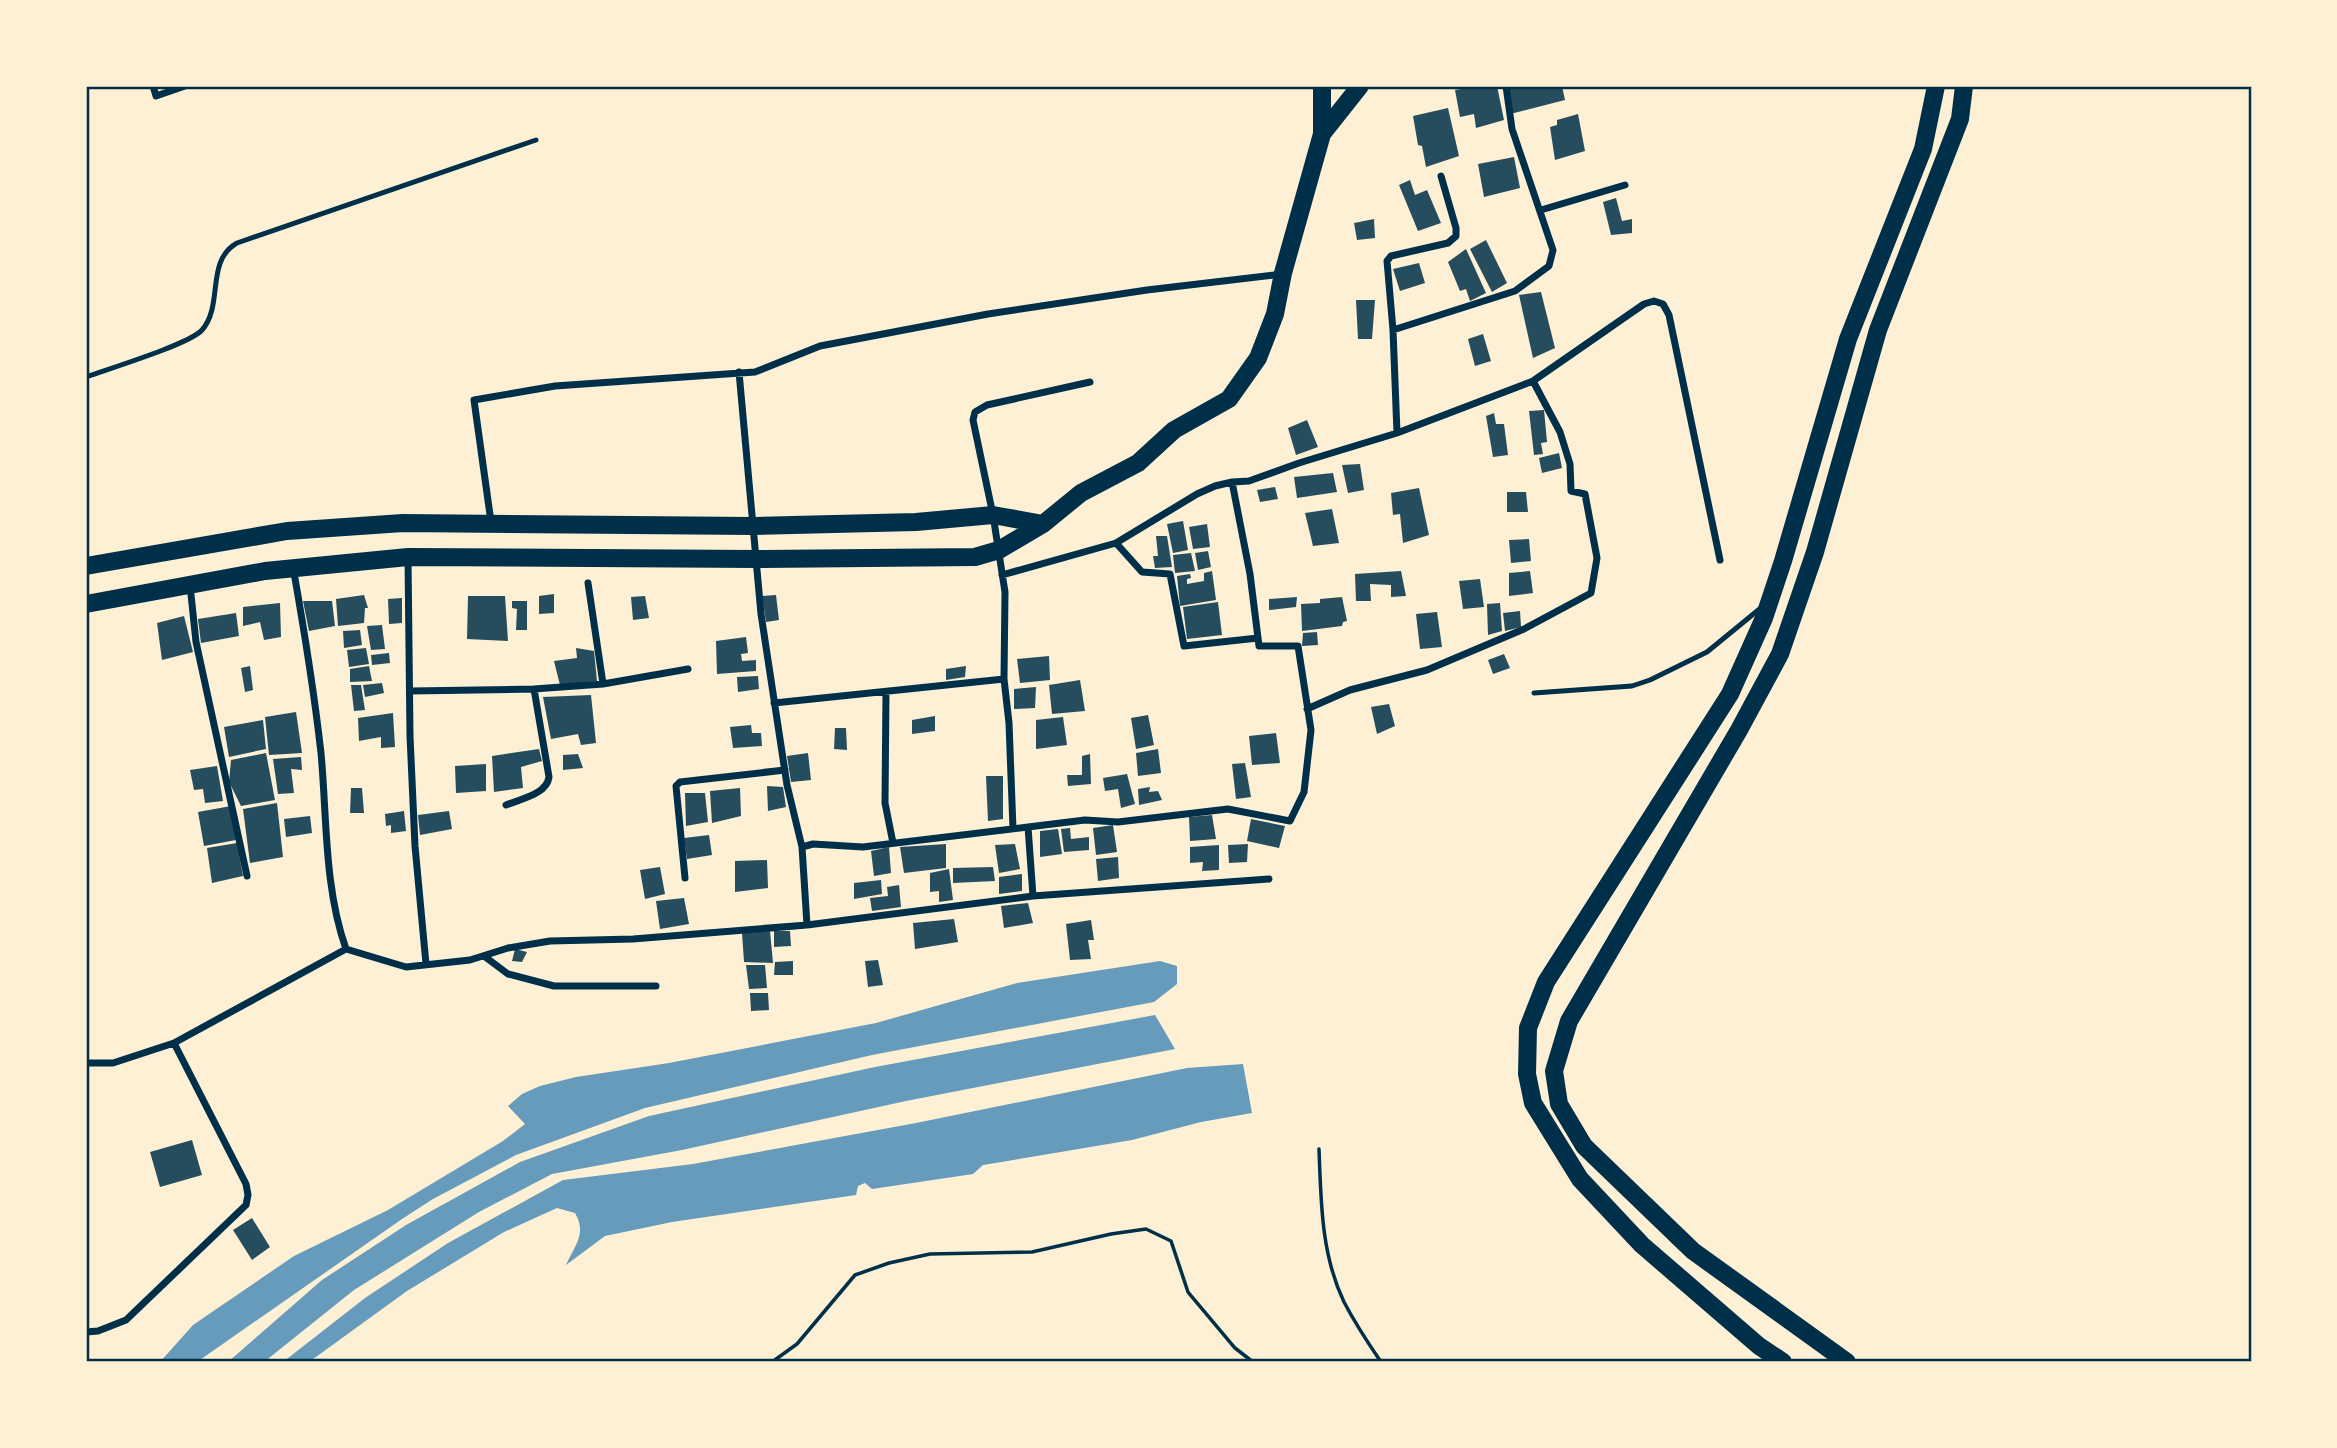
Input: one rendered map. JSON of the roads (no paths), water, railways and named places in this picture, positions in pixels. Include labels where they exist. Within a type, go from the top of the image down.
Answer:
[{"type":"main road","points":[[86,604],[293,567],[408,557],[975,557],[999,550],[1043,524],[1081,492],[1138,463],[1174,430],[1229,399],[1258,358],[1275,314],[1283,274],[1322,134],[1322,86]]},
{"type":"main road","points":[[1322,134],[1360,86]]},
{"type":"main road","points":[[1783,1362],[1759,1346],[1642,1245],[1580,1179],[1533,1103],[1527,1074],[1528,1028],[1546,982],[1730,694],[1783,561],[1849,339],[1923,149],[1936,86]]},
{"type":"main road","points":[[1847,1362],[1693,1251],[1584,1146],[1559,1104],[1554,1071],[1569,1021],[1739,730],[1780,654],[1815,552],[1878,330],[1961,119],[1964,86]]},
{"type":"main road","points":[[86,565],[287,531],[403,523],[754,526],[916,522],[993,515],[1043,524]]},
{"type":"main road","points":[[1642,1245],[1663,1222]]},
{"type":"street","points":[[153,86],[156,96],[185,86]]},
{"type":"street","points":[[1393,330],[1515,291],[1549,266],[1553,250],[1512,129],[1506,86]]},
{"type":"street","points":[[1397,433],[1387,261],[1391,256],[1448,243],[1456,236],[1441,176]]},
{"type":"street","points":[[1541,210],[1625,185]]},
{"type":"street","points":[[491,522],[474,400],[555,386],[755,372],[820,346],[988,314],[1147,290],[1283,274]]},
{"type":"street","points":[[1003,575],[1116,543],[1197,494],[1232,482],[1249,481],[1397,433],[1533,381],[1644,303],[1654,301],[1663,304],[1670,315],[1720,560]]},
{"type":"street","points":[[739,372],[761,614],[785,770],[802,847],[807,925]]},
{"type":"street","points":[[1307,709],[1350,690],[1427,670],[1524,629],[1591,593],[1597,558],[1585,494],[1571,491],[1570,464],[1560,432],[1533,381]]},
{"type":"street","points":[[1013,829],[1009,723],[1004,679],[1005,592],[993,515],[973,420],[975,412],[987,405],[1090,382]]},
{"type":"street","points":[[802,847],[813,844],[863,847],[1085,820],[1118,822],[1228,809],[1290,821],[1304,792],[1311,730],[1298,646],[1259,646],[1250,574],[1232,482]]},
{"type":"street","points":[[1116,543],[1142,572],[1170,574],[1184,646],[1258,638]]},
{"type":"street","points":[[408,557],[415,846],[426,964]]},
{"type":"street","points":[[293,567],[321,754],[326,839],[338,926],[346,949]]},
{"type":"street","points":[[588,583],[603,684]]},
{"type":"street","points":[[190,584],[196,642],[247,876]]},
{"type":"street","points":[[410,691],[534,689],[603,684],[688,669]]},
{"type":"street","points":[[774,703],[1004,679]]},
{"type":"street","points":[[506,804],[543,789],[550,777],[534,689]]},
{"type":"street","points":[[886,692],[885,803],[893,843]]},
{"type":"street","points":[[685,878],[676,786],[680,782],[785,770]]},
{"type":"street","points":[[1028,827],[1033,896]]},
{"type":"street","points":[[86,1063],[113,1063],[174,1043],[346,949],[406,967],[470,960],[508,948],[550,941],[633,939],[807,925],[1033,896],[1269,879]]},
{"type":"street","points":[[484,956],[508,974],[554,986],[656,985]]},
{"type":"street","points":[[86,1332],[98,1331],[126,1320],[246,1205],[246,1184],[174,1043]]},
{"type":"lane","points":[[86,377],[195,337],[210,318],[220,260],[225,249],[536,140]]},
{"type":"lane","points":[[1534,693],[1632,686],[1650,680],[1707,652],[1769,601]]},
{"type":"water","points":[[1160,961],[1177,966],[1177,984],[1154,1002],[872,1055],[645,1108],[516,1155],[433,1199],[402,1219],[197,1362],[160,1362],[193,1325],[294,1256],[388,1210],[503,1141],[525,1124],[508,1106],[522,1094],[540,1086],[576,1077],[669,1063],[876,1023],[1017,983]]},
{"type":"water","points":[[1155,1015],[1175,1049],[552,1174],[479,1212],[354,1290],[264,1362],[228,1362],[322,1280],[406,1225],[520,1162],[649,1116],[875,1067]]},
{"type":"water","points":[[1243,1064],[1252,1113],[1201,1122],[1132,1140],[983,1165],[973,1174],[872,1189],[865,1183],[858,1186],[856,1195],[672,1222],[605,1236],[566,1265],[578,1239],[580,1227],[575,1213],[557,1208],[504,1232],[407,1291],[309,1362],[283,1362],[365,1298],[448,1243],[563,1180],[693,1164],[916,1123],[1187,1068]]}]
